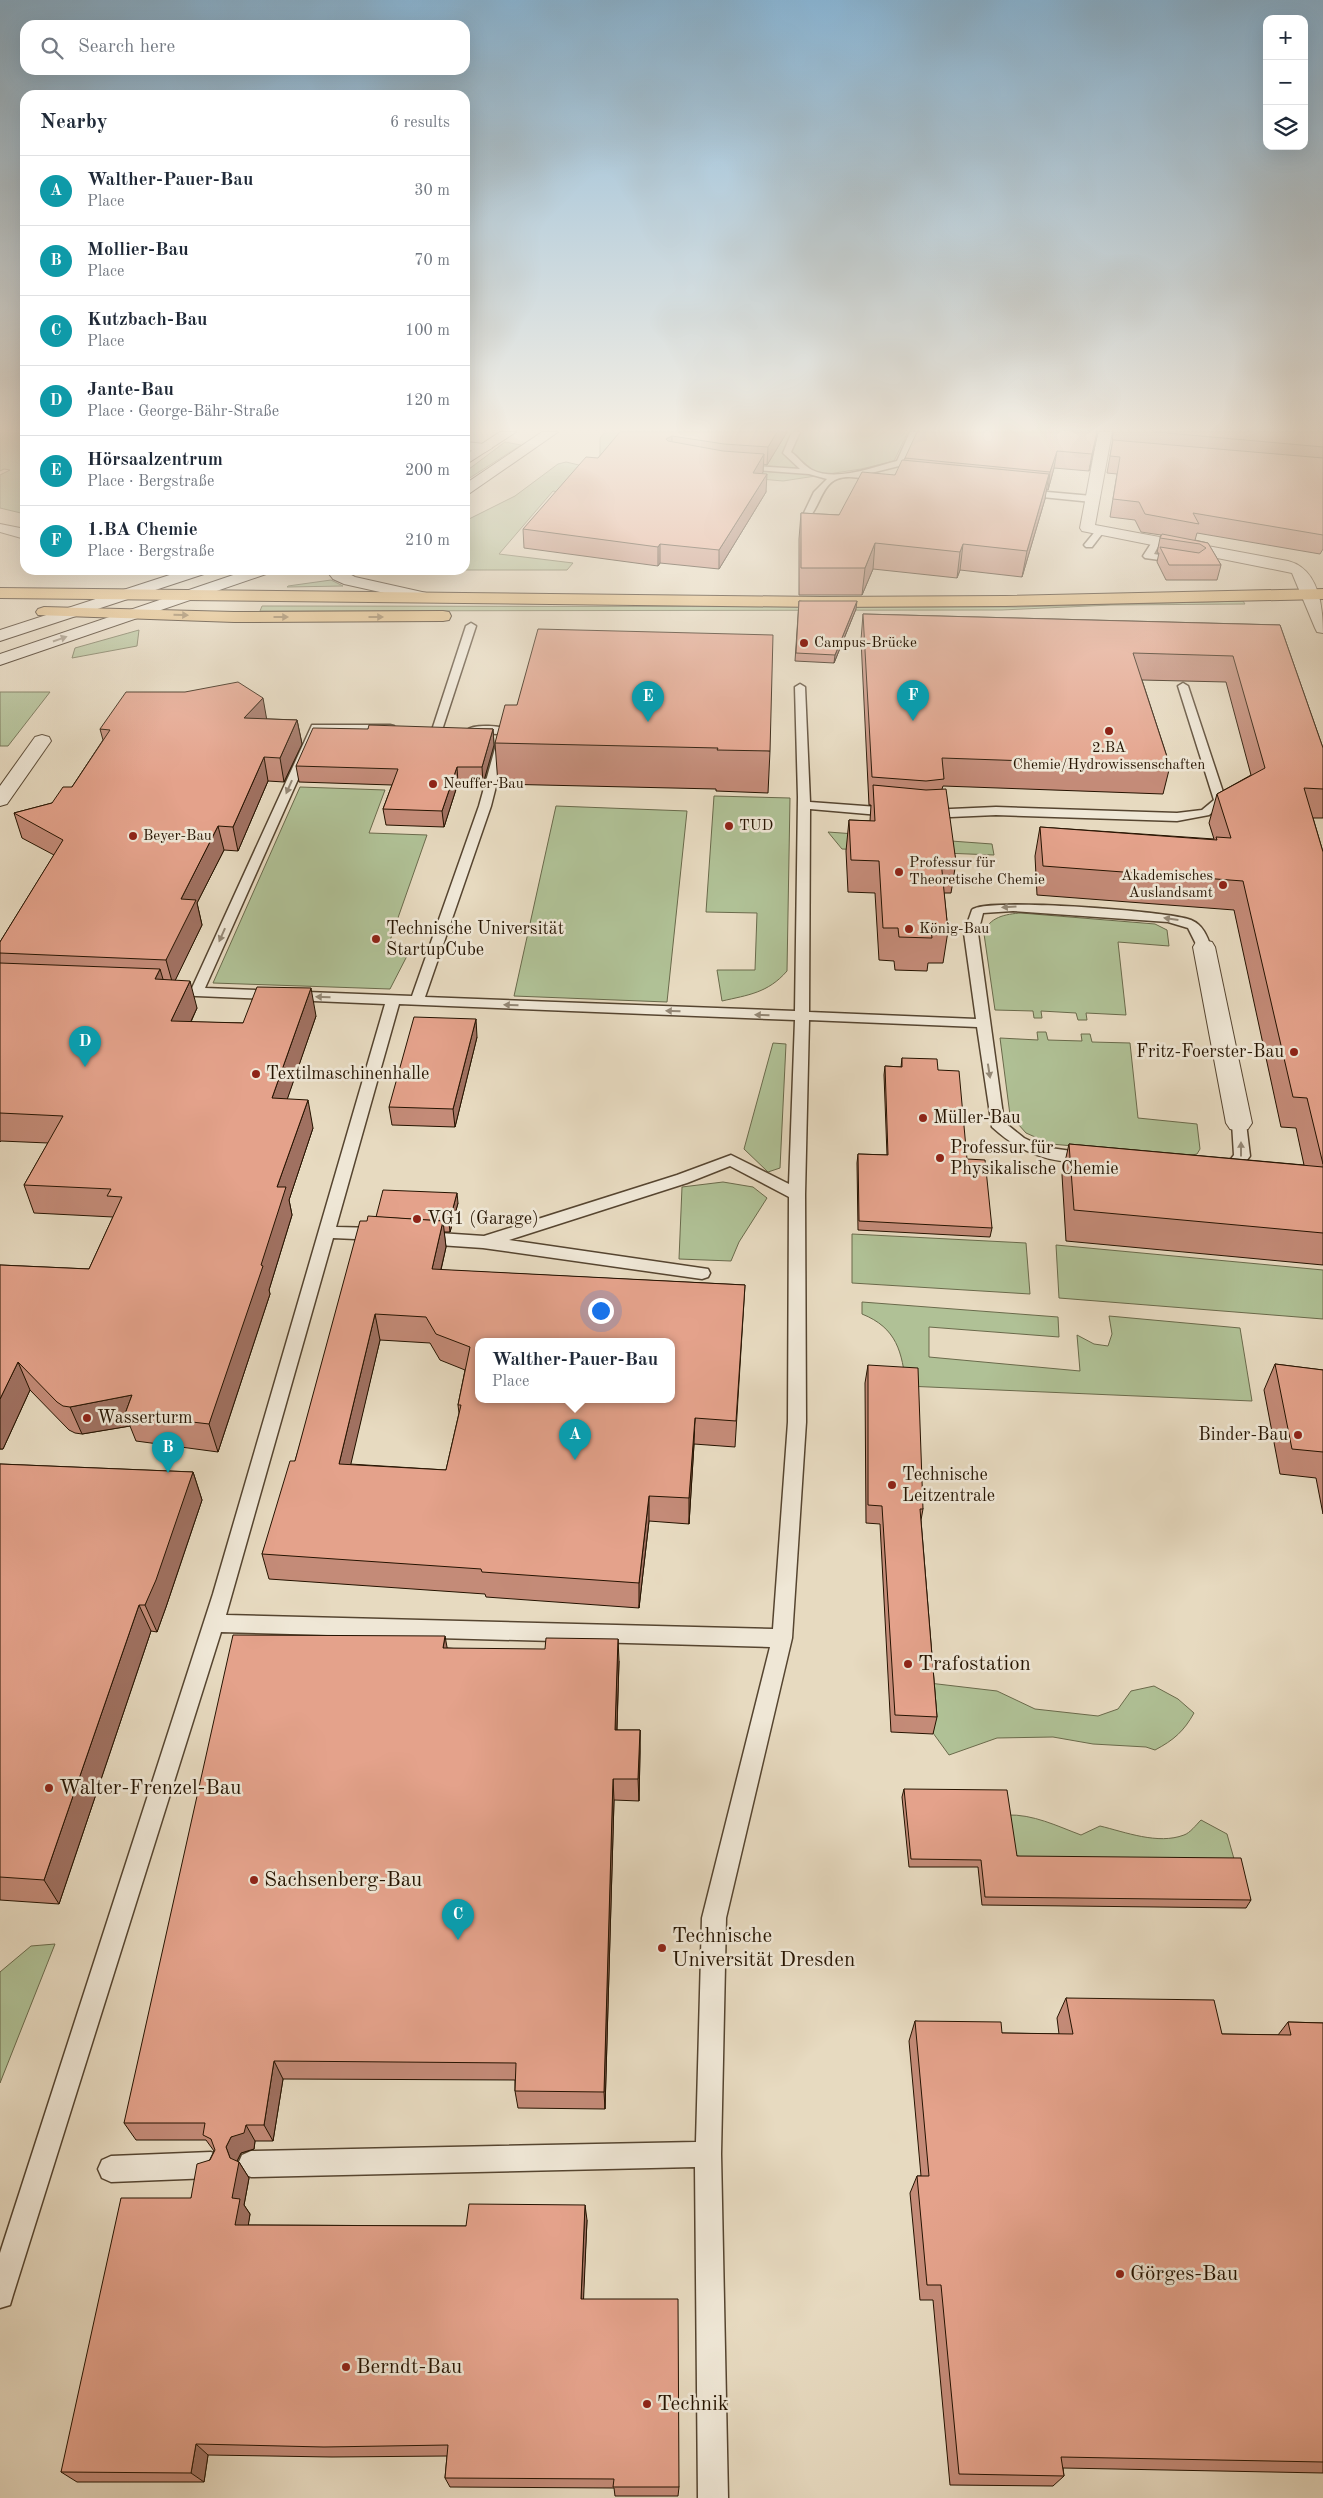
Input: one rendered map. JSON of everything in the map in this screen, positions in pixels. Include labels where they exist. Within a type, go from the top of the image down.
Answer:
[{"type":"main road","points":[[0,593],[821,602],[1005,601],[1317,594]]},
{"type":"main road","points":[[19,612],[234,617],[487,616]]},
{"type":"main road","points":[[1298,612],[1321,617]]},
{"type":"main road","points":[[576,616],[1191,613]]},
{"type":"street","points":[[1197,549],[1288,566],[1298,570],[1317,594],[1321,617]]},
{"type":"street","points":[[0,636],[186,575]]},
{"type":"street","points":[[7,657],[249,575]]},
{"type":"street","points":[[338,575],[350,581],[425,598]]},
{"type":"street","points":[[0,800],[42,742]]},
{"type":"street","points":[[1204,948],[1239,1123]]},
{"type":"lane","points":[[1152,549],[1148,556],[1186,562]]},
{"type":"lane","points":[[417,1001],[485,806],[505,731],[442,730],[472,626]]},
{"type":"lane","points":[[804,805],[908,813],[996,810],[1172,817],[1205,813],[1220,801],[1182,686]]},
{"type":"lane","points":[[713,2498],[708,2154],[714,1918],[782,1638],[796,1422],[797,1194],[802,1016],[804,805],[800,687]]},
{"type":"lane","points":[[197,992],[316,727],[398,729]]},
{"type":"lane","points":[[1099,1159],[1043,1154],[1016,1142],[997,1124],[971,933],[978,910],[1013,907],[1182,920],[1197,929],[1204,948]]},
{"type":"lane","points":[[158,991],[982,1023]]},
{"type":"lane","points":[[1,2288],[214,1622],[393,1000]]},
{"type":"lane","points":[[1205,1167],[1223,1168],[1236,1163],[1242,1156],[1239,1123]]},
{"type":"lane","points":[[483,1242],[682,1179],[731,1160],[797,1194]]},
{"type":"lane","points":[[327,1232],[388,1235]]},
{"type":"lane","points":[[407,1236],[483,1242],[702,1273]]},
{"type":"lane","points":[[214,1622],[782,1638]]},
{"type":"lane","points":[[251,2164],[708,2154]]},
{"type":"lane","points":[[112,2170],[211,2165]]},
{"type":"green space","points":[[470,549],[504,549],[499,554],[573,563],[567,570],[470,570]]},
{"type":"green space","points":[[331,580],[343,586],[287,587],[288,586]]},
{"type":"green space","points":[[1243,601],[1245,604],[1111,605],[1002,610],[260,611],[262,606],[1016,607]]},
{"type":"green space","points":[[139,630],[137,646],[72,658],[75,648]]},
{"type":"green space","points":[[0,692],[50,692],[8,746],[0,746]]},
{"type":"green space","points":[[300,787],[385,790],[369,833],[427,835],[386,952],[408,954],[390,989],[213,983]]},
{"type":"green space","points":[[714,796],[790,798],[787,971],[765,989],[722,1001],[717,970],[755,970],[757,913],[706,912]]},
{"type":"green space","points":[[556,806],[687,811],[667,1002],[514,996]]},
{"type":"green space","points":[[828,832],[992,844],[994,855],[842,849]]},
{"type":"green space","points":[[1021,913],[1155,924],[1167,930],[1169,946],[1118,942],[1126,1015],[1086,1013],[1087,1020],[1078,1020],[1076,1013],[1041,1011],[1042,1018],[1034,1018],[1033,1011],[995,1010],[984,934],[986,928],[994,920],[1009,914]]},
{"type":"green space","points":[[1037,1032],[1046,1032],[1048,1040],[1082,1041],[1081,1034],[1090,1034],[1092,1042],[1130,1043],[1138,1118],[1197,1124],[1200,1149],[1197,1154],[1188,1156],[1051,1144],[1026,1133],[1010,1115],[1000,1038],[1038,1040]]},
{"type":"green space","points":[[773,1043],[786,1044],[780,1168],[768,1172],[744,1149]]},
{"type":"green space","points":[[723,1182],[753,1187],[767,1198],[739,1242],[731,1261],[679,1259],[682,1187]]},
{"type":"green space","points":[[852,1234],[1026,1243],[1030,1294],[852,1283]]},
{"type":"green space","points":[[1056,1245],[1323,1270],[1323,1319],[1059,1298]]},
{"type":"green space","points":[[862,1302],[1058,1317],[1059,1337],[929,1327],[929,1357],[1080,1371],[1077,1335],[1094,1344],[1108,1346],[1112,1334],[1109,1316],[1240,1328],[1252,1401],[906,1386],[900,1352],[896,1342],[883,1326],[862,1314]]},
{"type":"green space","points":[[929,1683],[997,1691],[1035,1709],[1098,1716],[1118,1709],[1131,1691],[1154,1686],[1178,1699],[1194,1713],[1178,1734],[1168,1743],[1155,1750],[1146,1747],[1093,1744],[1053,1737],[997,1738],[949,1755],[933,1733]]},
{"type":"green space","points":[[1007,1815],[1026,1816],[1054,1824],[1081,1835],[1100,1826],[1163,1839],[1186,1834],[1201,1820],[1227,1834],[1236,1866],[1014,1864]]},
{"type":"green space","points":[[55,1944],[0,2083],[0,1972],[31,1946]]},
{"type":"building","points":[[801,549],[873,549],[865,568],[801,568]]},
{"type":"building","points":[[928,549],[961,549],[960,552]]},
{"type":"building","points":[[1005,549],[1028,549],[1027,551]]},
{"type":"building","points":[[1161,549],[1170,549],[1199,553],[1205,549],[1211,549],[1221,565],[1169,565]]},
{"type":"building","points":[[799,601],[857,601],[835,655],[796,653]]},
{"type":"building","points":[[863,614],[1280,625],[1323,748],[1323,789],[1304,788],[1323,852],[1323,1164],[1307,1098],[1293,1097],[1243,881],[1043,866],[1040,827],[1217,840],[1216,837],[1231,838],[1217,794],[1265,768],[1233,656],[1133,653],[1170,766],[942,758],[944,779],[926,781],[872,777]]},
{"type":"building","points":[[538,629],[773,635],[770,751],[495,743],[505,705],[517,705]]},
{"type":"building","name":"Beyer-Bau","points":[[238,682],[263,698],[244,718],[297,720],[280,758],[264,757],[233,827],[218,826],[181,899],[196,900],[166,960],[0,953],[0,942],[63,840],[14,813],[52,803],[63,787],[72,787],[110,730],[100,729],[126,692],[185,692]]},
{"type":"building","points":[[369,725],[493,729],[482,767],[457,767],[442,811],[383,809],[398,769],[296,766],[313,728],[368,729]]},
{"type":"building","points":[[873,785],[926,790],[946,789],[956,862],[941,861],[948,931],[931,930],[932,938],[899,937],[898,928],[883,928],[879,861],[851,860],[849,820],[875,821]]},
{"type":"building","points":[[0,963],[160,969],[155,979],[190,981],[171,1021],[243,1023],[257,987],[311,988],[272,1098],[308,1100],[277,1187],[286,1187],[261,1265],[263,1266],[209,1424],[125,1414],[132,1395],[70,1407],[63,1406],[18,1362],[0,1399],[0,1265],[89,1269],[122,1197],[107,1196],[111,1189],[24,1185],[63,1116],[0,1113]]},
{"type":"building","points":[[414,1017],[476,1019],[453,1109],[389,1107]]},
{"type":"building","name":"Müller-Bau","points":[[902,1058],[937,1059],[938,1070],[959,1071],[967,1159],[985,1160],[992,1228],[859,1221],[858,1154],[888,1155],[885,1066],[902,1067]]},
{"type":"building","points":[[1069,1144],[1323,1167],[1323,1233],[1074,1210]]},
{"type":"building","name":"VG1 (Garage)","points":[[383,1190],[457,1193],[449,1223],[443,1223],[443,1221],[376,1217]]},
{"type":"building","points":[[368,1216],[443,1221],[432,1269],[745,1285],[736,1421],[695,1418],[689,1498],[649,1496],[639,1583],[482,1572],[481,1569],[262,1554],[290,1461],[295,1461],[360,1221],[367,1221]],"holes":[[[375,1314],[426,1317],[436,1334],[470,1347],[458,1405],[461,1405],[446,1470],[339,1464]]]},
{"type":"building","points":[[1275,1364],[1323,1370],[1323,1452],[1292,1449]]},
{"type":"building","points":[[868,1365],[918,1368],[923,1509],[920,1509],[937,1717],[895,1715],[882,1506],[868,1505]]},
{"type":"building","points":[[0,1464],[193,1472],[156,1580],[145,1605],[139,1605],[44,1880],[0,1877]]},
{"type":"building","points":[[233,1635],[445,1636],[443,1648],[545,1649],[546,1638],[618,1639],[615,1730],[640,1730],[638,1779],[613,1779],[604,2092],[515,2091],[516,2063],[274,2061],[264,2125],[246,2125],[244,2133],[231,2137],[226,2147],[230,2158],[239,2162],[232,2198],[240,2199],[235,2225],[466,2226],[469,2204],[585,2205],[581,2299],[678,2299],[679,2487],[613,2487],[614,2479],[445,2478],[448,2445],[324,2447],[196,2444],[191,2473],[61,2472],[121,2198],[191,2198],[197,2164],[210,2160],[215,2150],[211,2139],[203,2135],[205,2123],[124,2123]]},
{"type":"building","points":[[904,1789],[1007,1790],[1017,1856],[1241,1858],[1251,1900],[985,1897],[981,1860],[911,1859]]},
{"type":"building","name":"Görges-Bau","points":[[1066,1998],[1214,2000],[1222,2034],[1291,2035],[1288,2022],[1323,2023],[1323,2462],[1061,2457],[1064,2476],[959,2474],[941,2285],[927,2285],[917,2176],[929,2176],[915,2021],[1001,2022],[1002,2033],[1073,2034]]},
{"type":"place","name":"Campus-Brücke","points":[[804,643]]},
{"type":"place","name":"1.BA Chemie","points":[[913,721]]},
{"type":"place","name":"Hörsaalzentrum","points":[[648,722]]},
{"type":"place","name":"2.BA Chemie/Hydrowissenschaften","points":[[1109,731]]},
{"type":"place","name":"Neuffer-Bau","points":[[433,784]]},
{"type":"place","name":"TUD","points":[[729,826]]},
{"type":"place","name":"Beyer-Bau","points":[[133,836]]},
{"type":"place","name":"Professur für Theoretische Chemie","points":[[899,872]]},
{"type":"place","name":"Akademisches Auslandsamt","points":[[1223,885]]},
{"type":"place","name":"König-Bau","points":[[909,929]]},
{"type":"place","name":"Technische Universität StartupCube","points":[[376,939]]},
{"type":"place","name":"Fritz-Foerster-Bau","points":[[1294,1052]]},
{"type":"place","name":"Jante-Bau","points":[[85,1067]]},
{"type":"place","name":"Textilmaschinenhalle","points":[[256,1074]]},
{"type":"place","name":"Müller-Bau","points":[[923,1118]]},
{"type":"place","name":"Professur für Physikalische Chemie","points":[[940,1158]]},
{"type":"place","name":"VG1 (Garage)","points":[[417,1219]]},
{"type":"place","name":"Wasserturm","points":[[87,1418]]},
{"type":"place","name":"Binder-Bau","points":[[1298,1435]]},
{"type":"place","name":"Walther-Pauer-Bau","points":[[575,1460]]},
{"type":"place","name":"Mollier-Bau","points":[[168,1473]]},
{"type":"place","name":"Technische Leitzentrale","points":[[892,1485]]},
{"type":"place","name":"Trafostation","points":[[908,1664]]},
{"type":"place","name":"Walter-Frenzel-Bau","points":[[49,1788]]},
{"type":"place","name":"Sachsenberg-Bau","points":[[254,1880]]},
{"type":"place","name":"Kutzbach-Bau","points":[[458,1940]]},
{"type":"place","name":"Technische Universität Dresden","points":[[662,1948]]},
{"type":"place","name":"Görges-Bau","points":[[1120,2274]]},
{"type":"place","name":"Berndt-Bau","points":[[346,2367]]},
{"type":"place","name":"Technik","points":[[647,2404]]}]
